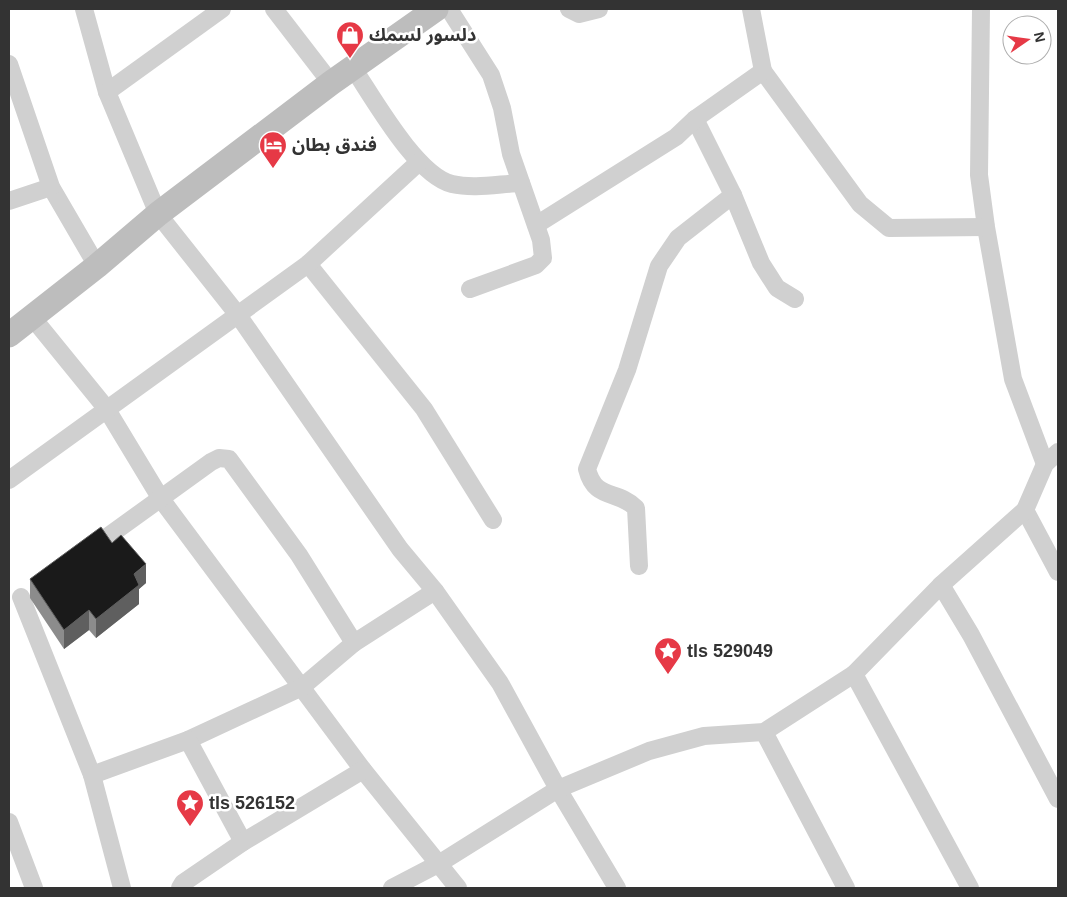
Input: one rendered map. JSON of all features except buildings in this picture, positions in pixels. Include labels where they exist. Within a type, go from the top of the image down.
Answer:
[{"type":"main road","points":[[9,335],[97,266],[158,214],[331,83],[436,9]]},
{"type":"street","points":[[84,9],[107,92],[158,214],[238,315],[400,549],[435,591],[500,683],[558,789],[617,888]]},
{"type":"street","points":[[107,92],[222,9]]},
{"type":"street","points":[[274,9],[331,83]]},
{"type":"street","points":[[449,9],[491,75],[502,108],[511,154],[542,240],[543,258],[536,265],[470,289]]},
{"type":"street","points":[[569,9],[579,14],[598,9]]},
{"type":"street","points":[[751,9],[763,71],[860,204],[889,228],[986,227]]},
{"type":"street","points":[[392,888],[440,863],[558,789],[649,751],[694,738],[764,732],[854,674],[941,585],[1025,510],[1052,458],[1014,379],[986,227],[979,175],[981,9]]},
{"type":"street","points":[[9,64],[51,187],[97,266]]},
{"type":"street","points":[[353,68],[418,162],[438,179],[468,186],[521,182]]},
{"type":"street","points":[[536,225],[676,137],[695,120],[763,71]]},
{"type":"street","points":[[695,120],[733,196],[761,263],[777,288],[795,299]]},
{"type":"street","points":[[9,480],[106,408],[308,264],[418,162]]},
{"type":"street","points":[[9,201],[51,187]]},
{"type":"street","points":[[639,566],[636,508],[628,500],[599,491],[590,482],[587,469],[627,370],[659,266],[678,238],[733,196]]},
{"type":"street","points":[[308,264],[424,409],[493,520]]},
{"type":"street","points":[[32,317],[106,408],[161,500],[363,770],[440,863],[458,888]]},
{"type":"street","points":[[76,559],[161,500],[211,462],[219,458],[229,459],[299,555],[354,643]]},
{"type":"street","points":[[1025,510],[1058,572]]},
{"type":"street","points":[[941,585],[971,635],[1058,799]]},
{"type":"street","points":[[37,586],[15,602],[92,775],[122,888]]},
{"type":"street","points":[[92,775],[188,740],[302,687],[354,643],[435,591]]},
{"type":"street","points":[[854,674],[970,888]]},
{"type":"street","points":[[764,732],[846,888]]},
{"type":"street","points":[[188,740],[243,842]]},
{"type":"street","points":[[180,888],[183,883],[243,842],[363,770]]},
{"type":"street","points":[[9,822],[34,888]]},
{"type":"place","name":"دلسور لسمك","points":[[350,59]]},
{"type":"place","name":"فندق بطان","points":[[273,169]]},
{"type":"place","name":"tls 529049","points":[[668,675]]},
{"type":"place","name":"tls 526152","points":[[190,827]]}]
